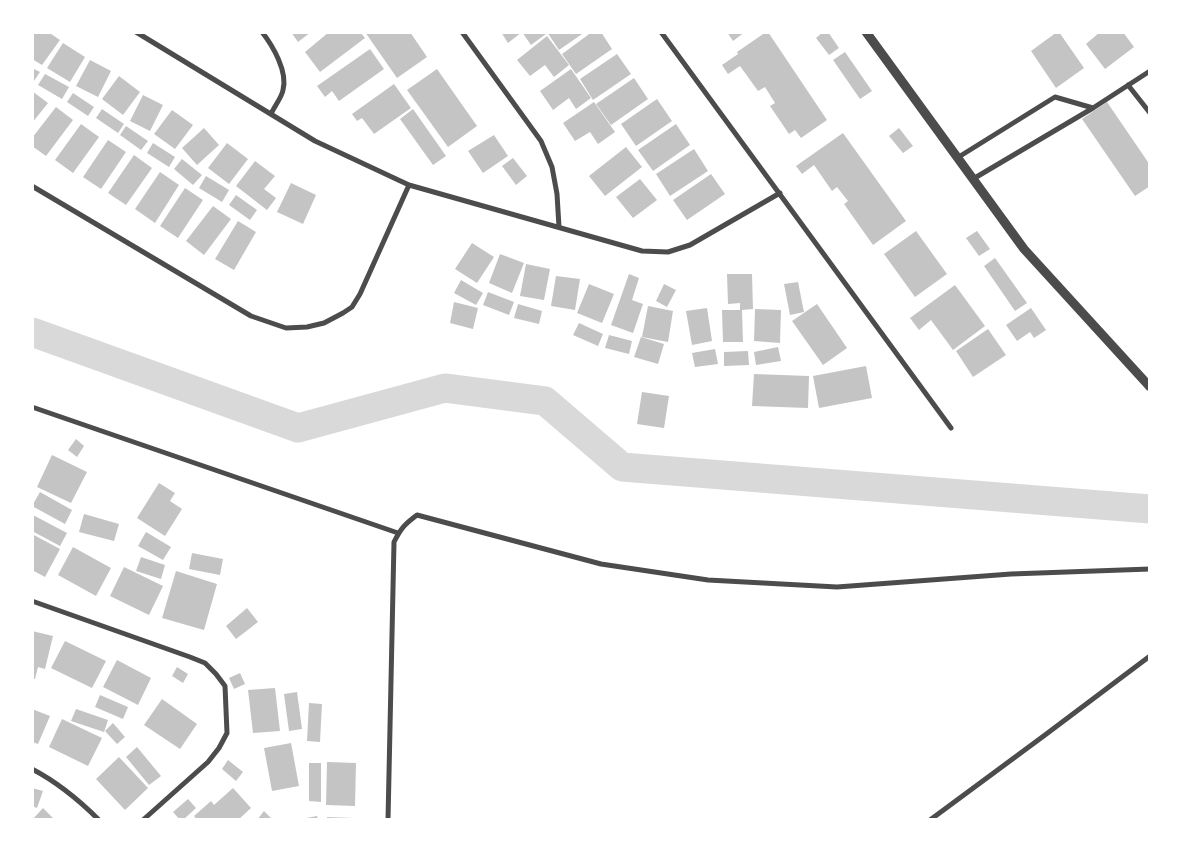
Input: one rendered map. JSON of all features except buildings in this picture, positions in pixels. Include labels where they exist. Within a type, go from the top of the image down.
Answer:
[{"type":"street","points":[[136,32],[315,141],[409,185],[642,251],[668,252],[690,246],[780,193]]},
{"type":"street","points":[[262,32],[271,43],[284,73],[284,90],[271,114]]},
{"type":"street","points":[[462,32],[541,141],[554,176],[559,227]]},
{"type":"street","points":[[661,32],[951,428]]},
{"type":"street","points":[[866,32],[1024,249],[1150,386]]},
{"type":"street","points":[[973,179],[1093,108],[1150,70]]},
{"type":"street","points":[[1128,85],[1150,112]]},
{"type":"street","points":[[957,158],[1056,96],[1093,108]]},
{"type":"street","points":[[32,186],[251,316],[286,328],[307,328],[324,323],[352,307],[360,294],[409,185]]},
{"type":"street","points":[[32,407],[398,533]]},
{"type":"street","points":[[388,820],[394,542],[406,523],[417,515],[601,564],[708,580],[837,587],[1011,574],[1150,569]]},
{"type":"street","points":[[32,601],[204,663],[225,686],[227,733],[219,748],[208,762],[143,820]]},
{"type":"street","points":[[930,820],[1150,656]]},
{"type":"street","points":[[32,769],[55,782],[99,820]]},
{"type":"waterway","points":[[32,332],[298,428],[445,388],[545,401],[622,467],[1150,509]]}]
